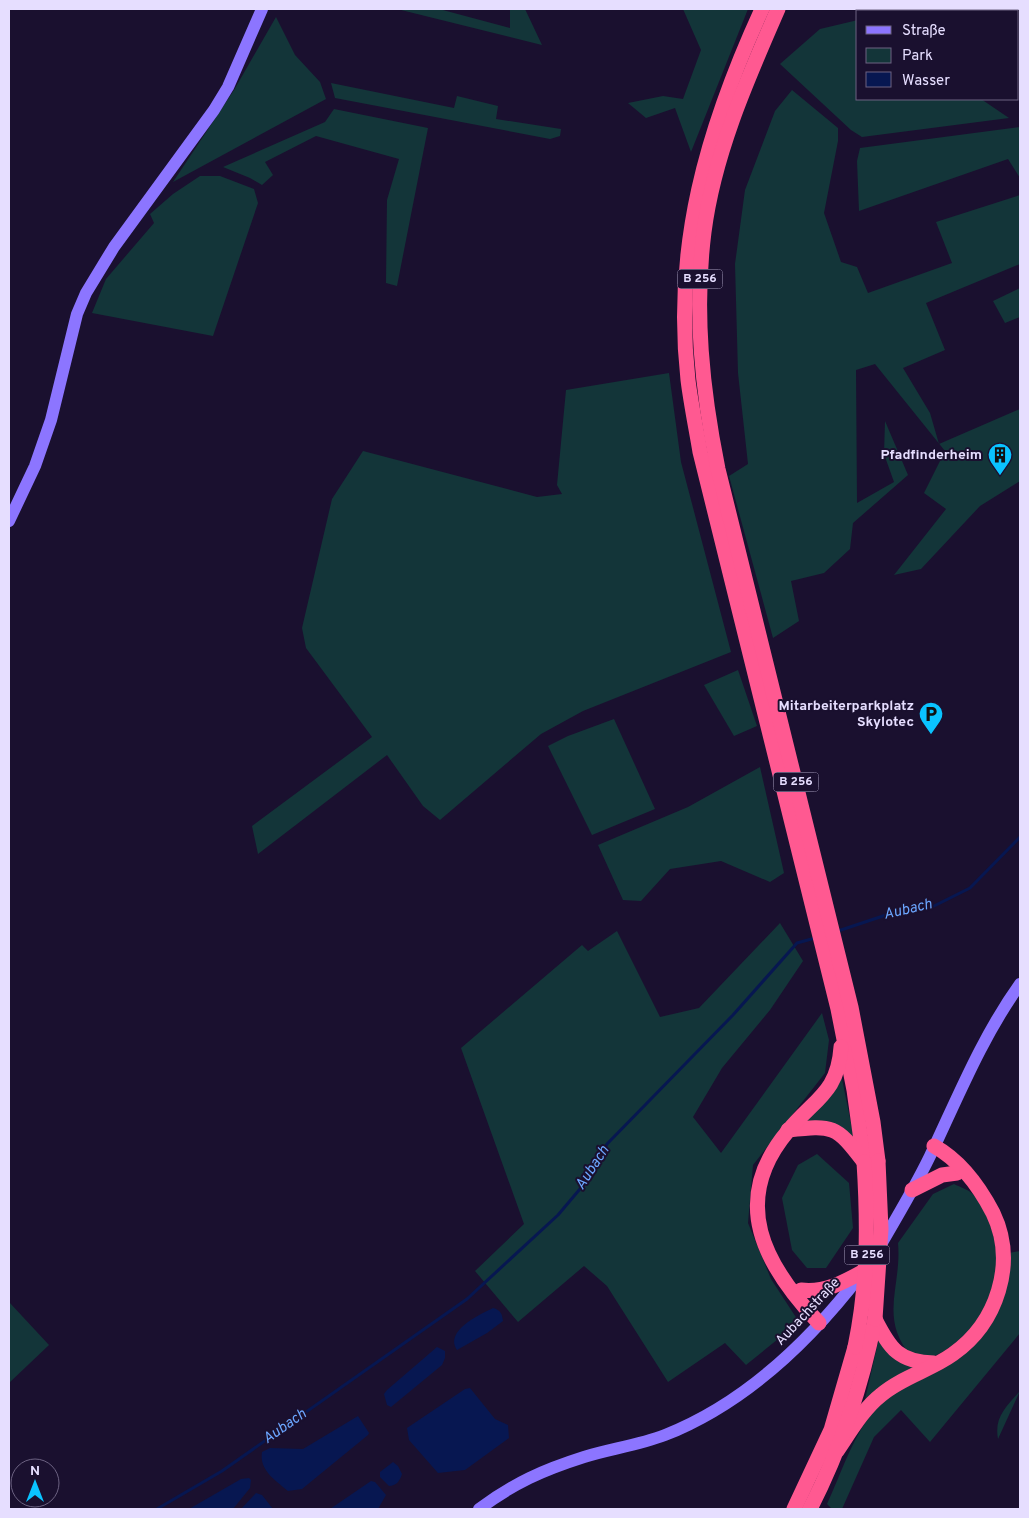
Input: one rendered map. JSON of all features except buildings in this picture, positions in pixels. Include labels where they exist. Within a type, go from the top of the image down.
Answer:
[{"type":"highway","name":"B 256","points":[[733,559],[703,380],[699,327],[700,272],[704,230],[715,176],[733,117],[778,9]]},
{"type":"highway","name":"B 256","points":[[760,13],[727,92],[709,144],[693,216],[686,272],[688,380],[700,452],[733,559],[872,1114],[868,1252],[862,1308],[855,1347],[845,1388],[831,1430],[794,1509]]},
{"type":"highway","name":"B 256","points":[[810,1509],[837,1451],[864,1375],[875,1319],[881,1229],[871,1162],[843,1030],[844,1008]]},
{"type":"highway","points":[[819,1323],[798,1300],[774,1267],[766,1252],[761,1236],[758,1206],[762,1176],[768,1161],[788,1130],[831,1086],[838,1067],[843,1030]]},
{"type":"highway","points":[[788,1130],[816,1126],[828,1127],[848,1140],[871,1162]]},
{"type":"highway","points":[[934,1146],[935,1156],[939,1162],[957,1173],[982,1193]]},
{"type":"highway","points":[[837,1451],[879,1396],[895,1384],[952,1355],[969,1342],[982,1327],[998,1294],[1002,1274],[1001,1236],[996,1220],[982,1193],[959,1165],[934,1146]]},
{"type":"highway","points":[[912,1190],[942,1175],[957,1173]]},
{"type":"highway","points":[[801,1290],[811,1291],[833,1287],[864,1271]]},
{"type":"highway","points":[[784,1279],[801,1290],[816,1304],[819,1323]]},
{"type":"highway","points":[[875,1319],[894,1351],[906,1359],[935,1364]]},
{"type":"street","points":[[9,522],[35,466],[50,420],[78,314],[86,293],[114,247],[214,110],[228,87],[262,9]]},
{"type":"street","name":"Aubachstraße","points":[[479,1509],[523,1479],[584,1457],[663,1436],[695,1422],[739,1395],[777,1367],[801,1345],[864,1271],[912,1190],[981,1046],[1020,984]]},
{"type":"green space","points":[[397,9],[439,9],[510,28],[510,9],[525,9],[542,45]]},
{"type":"green space","points":[[683,9],[748,9],[691,152],[675,108],[646,118],[628,103],[663,96],[683,99],[701,50]]},
{"type":"green space","points":[[276,17],[295,55],[320,82],[326,99],[173,182],[234,90]]},
{"type":"green space","points":[[856,20],[856,100],[982,100],[1009,118],[862,137],[851,130],[780,64],[820,29]]},
{"type":"green space","points":[[331,83],[454,108],[457,96],[498,106],[496,119],[561,129],[560,136],[550,139],[335,98]]},
{"type":"green space","points":[[792,90],[838,128],[838,141],[824,213],[841,262],[857,267],[868,293],[952,263],[936,222],[1020,195],[1020,264],[926,303],[945,350],[903,368],[930,413],[939,443],[875,364],[856,370],[857,503],[894,482],[884,454],[885,421],[908,475],[853,523],[850,549],[824,573],[791,581],[799,621],[773,638],[729,476],[748,464],[738,373],[735,264],[745,190],[775,111]]},
{"type":"green space","points":[[334,109],[428,128],[397,286],[386,283],[387,200],[399,159],[316,136],[265,162],[273,175],[262,185],[223,167],[325,122]]},
{"type":"green space","points":[[1020,127],[1020,178],[1008,159],[859,211],[857,161],[860,148]]},
{"type":"green space","points":[[200,176],[220,176],[254,189],[258,203],[213,336],[92,313],[106,279],[154,223],[150,214],[173,194]]},
{"type":"green space","points":[[1020,288],[1020,317],[1005,323],[993,301]]},
{"type":"green space","points":[[669,373],[681,462],[731,652],[583,711],[541,734],[440,820],[423,806],[387,755],[258,854],[252,826],[372,737],[306,648],[302,628],[332,499],[363,451],[537,497],[562,494],[557,485],[566,390]]},
{"type":"green space","points":[[1020,409],[1020,481],[980,506],[921,569],[894,575],[946,509],[924,493],[945,451],[939,444]]},
{"type":"green space","points":[[738,670],[757,726],[734,736],[704,685]]},
{"type":"green space","points":[[614,719],[655,809],[592,835],[548,746],[568,736]]},
{"type":"green space","points":[[760,767],[784,873],[770,882],[721,861],[670,869],[641,901],[623,900],[598,845],[688,807]]},
{"type":"green space","points":[[780,923],[803,961],[770,1010],[722,1068],[693,1117],[721,1153],[822,1013],[829,1040],[825,1073],[753,1165],[748,1223],[771,1279],[799,1322],[746,1365],[725,1343],[668,1382],[607,1286],[584,1266],[518,1322],[475,1271],[524,1224],[461,1048],[582,945],[588,951],[617,931],[660,1017],[699,1008]]},
{"type":"green space","points":[[841,1074],[854,1138],[840,1127],[828,1122],[799,1125]]},
{"type":"green space","points":[[817,1154],[849,1183],[853,1228],[826,1268],[807,1268],[792,1250],[782,1198],[798,1165]]},
{"type":"green space","points":[[954,1184],[974,1195],[987,1215],[996,1253],[997,1278],[995,1289],[992,1298],[979,1319],[960,1339],[950,1347],[931,1357],[912,1357],[902,1343],[896,1329],[894,1315],[898,1243],[933,1194]]},
{"type":"green space","points":[[1020,1251],[1020,1333],[930,1442],[901,1410],[874,1437],[842,1509],[832,1509],[827,1504],[859,1433],[873,1412],[890,1396],[957,1358],[977,1343],[992,1324],[997,1312],[1009,1253]]},
{"type":"green space","points":[[9,1302],[49,1345],[9,1383]]},
{"type":"green space","points":[[879,1338],[919,1366],[864,1404]]},
{"type":"green space","points":[[1020,1391],[998,1439],[998,1424],[1002,1413]]},
{"type":"water","points":[[493,1308],[501,1313],[503,1321],[487,1333],[457,1350],[454,1343],[455,1336],[459,1330],[472,1319]]},
{"type":"water","points":[[437,1347],[445,1351],[442,1365],[391,1407],[387,1405],[384,1394],[387,1390]]},
{"type":"water","points":[[470,1388],[495,1419],[508,1425],[509,1438],[465,1470],[438,1473],[409,1440],[407,1428],[465,1389]]},
{"type":"water","points":[[358,1416],[369,1433],[368,1435],[302,1489],[288,1491],[273,1479],[265,1469],[262,1452],[270,1448],[303,1449]]},
{"type":"water","points":[[393,1462],[398,1466],[402,1474],[397,1483],[389,1486],[380,1477],[380,1472]]},
{"type":"water","points":[[249,1478],[251,1480],[250,1488],[233,1509],[189,1509],[241,1479]]},
{"type":"water","points":[[371,1481],[375,1482],[386,1495],[378,1509],[330,1509]]},
{"type":"water","points":[[256,1493],[262,1495],[273,1509],[241,1509]]},
{"type":"waterway","name":"Aubach","points":[[838,931],[895,912],[932,907],[970,888],[1020,837]]},
{"type":"waterway","name":"Aubach","points":[[157,1509],[222,1471],[467,1299],[558,1215],[585,1183],[607,1144],[733,1015],[797,943],[815,938]]},
{"type":"place","name":"Pfadfinderheim","points":[[1000,476]]},
{"type":"place","name":"Mitarbeiterparkplatz Skylotec","points":[[931,735]]}]
